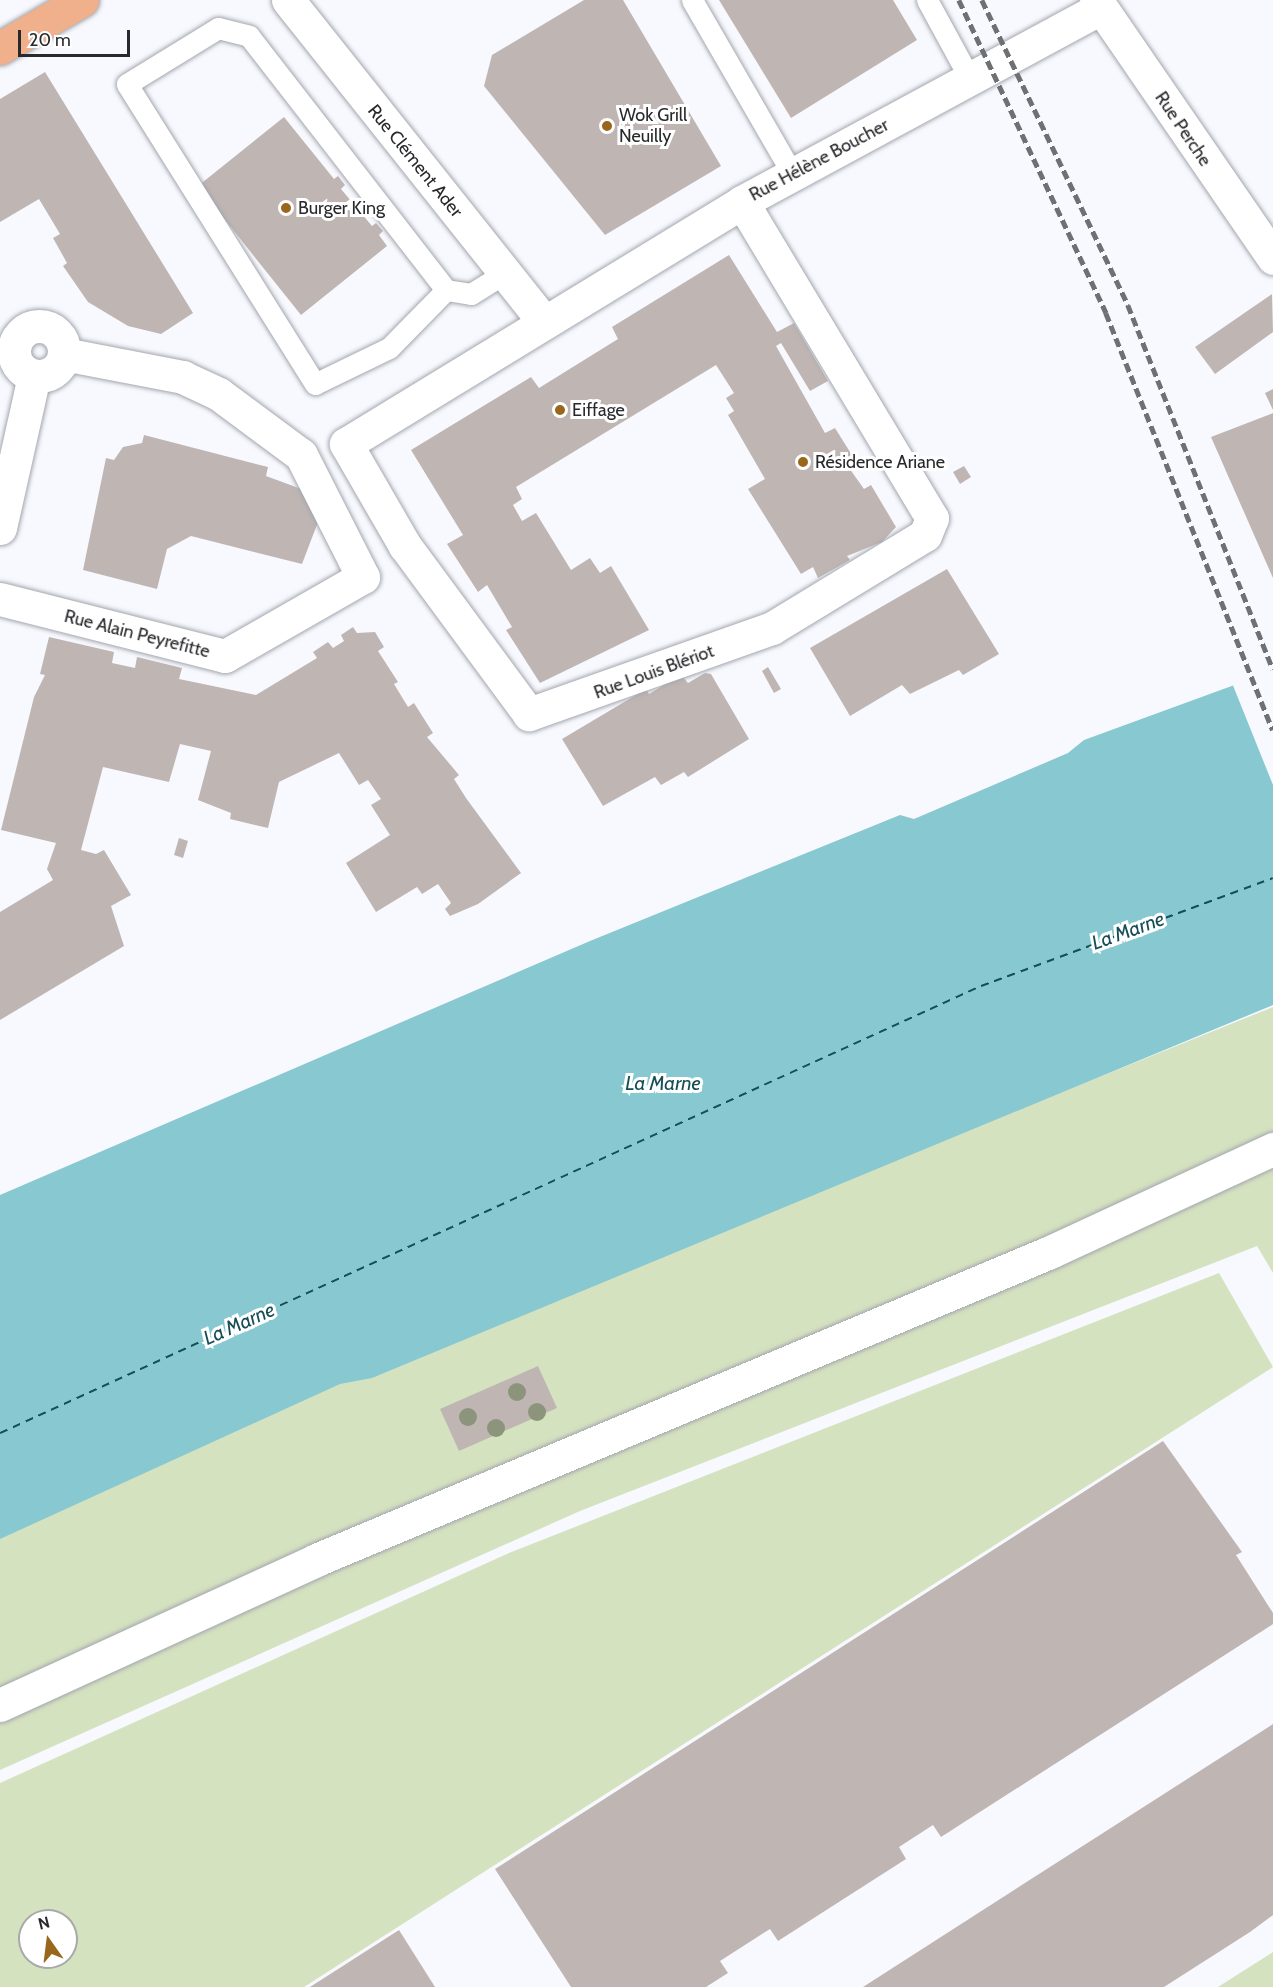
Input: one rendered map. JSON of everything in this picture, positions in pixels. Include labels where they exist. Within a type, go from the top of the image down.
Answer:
[{"type":"main road","points":[[0,48],[51,11],[82,0]]},
{"type":"street","name":"Rue Clément Ader","points":[[288,0],[543,321]]},
{"type":"street","name":"Rue Hélène Boucher","points":[[543,321],[742,202],[970,78],[1098,4]]},
{"type":"street","name":"Rue Perche","points":[[1098,4],[1273,258]]},
{"type":"street","name":"Rue Louis Blériot","points":[[543,321],[346,444],[405,546],[529,714],[772,628],[925,536],[932,518],[742,202]]},
{"type":"street","points":[[32,326],[49,327],[61,337],[64,354],[50,374],[34,376],[15,360],[9,333],[32,326]]},
{"type":"street","name":"Rue Alain Peyrefitte","points":[[0,599],[225,656],[363,577],[301,455],[219,394],[183,376],[64,354]]},
{"type":"street","points":[[0,528],[34,376]]},
{"type":"street","points":[[0,1705],[316,1560],[1050,1252],[1273,1149]]},
{"type":"lane","points":[[692,0],[793,175]]},
{"type":"lane","points":[[927,0],[970,78]]},
{"type":"lane","points":[[446,290],[389,348],[315,384],[128,84],[218,28],[249,36],[446,290],[471,294],[505,273]]},
{"type":"green space","points":[[1273,1007],[1273,1273],[1257,1246],[580,1511],[0,1770],[0,1538],[340,1383]]},
{"type":"green space","points":[[1219,1273],[1273,1367],[304,1987],[0,1987],[0,1783],[509,1553]]},
{"type":"green space","points":[[1273,1952],[1273,1987],[1218,1987]]},
{"type":"water","name":"La Marne","points":[[1273,671],[1273,1005],[372,1378],[340,1384],[0,1539],[0,1195],[590,941],[900,815],[914,819],[1068,753],[1084,740]]},
{"type":"pier","points":[[1273,668],[1273,785],[1232,683]]},
{"type":"building","name":"Wok Grill Neuilly","points":[[584,0],[623,0],[721,166],[605,235],[484,86],[492,55]]},
{"type":"building","points":[[719,0],[893,0],[917,40],[791,118]]},
{"type":"building","points":[[45,72],[193,313],[161,334],[128,326],[88,302],[63,266],[67,263],[53,238],[60,234],[39,199],[0,222],[0,99]]},
{"type":"building","name":"Burger King","points":[[284,117],[334,179],[338,176],[345,185],[341,189],[372,226],[376,223],[383,231],[379,235],[387,246],[301,315],[198,186]]},
{"type":"building","points":[[729,255],[777,332],[794,323],[828,381],[810,391],[781,343],[776,346],[825,433],[835,428],[855,460],[847,465],[864,489],[871,485],[896,527],[882,542],[847,556],[850,560],[818,578],[813,567],[801,574],[748,489],[765,479],[728,415],[734,411],[726,398],[734,393],[716,365],[516,487],[522,499],[513,505],[522,521],[536,513],[571,570],[590,558],[600,573],[611,566],[649,630],[540,683],[506,630],[512,627],[487,585],[478,592],[447,544],[463,535],[411,450],[531,377],[539,388],[618,339],[612,327]]},
{"type":"building","points":[[1272,294],[1273,332],[1215,374],[1195,347]]},
{"type":"building","points":[[1273,389],[1273,410],[1265,393]]},
{"type":"building","points":[[1273,413],[1273,578],[1211,437]]},
{"type":"building","points":[[144,435],[268,467],[266,476],[304,490],[318,522],[302,564],[191,536],[167,549],[157,589],[83,570],[106,458],[114,460],[123,447],[142,443]]},
{"type":"building","points":[[964,466],[971,477],[960,484],[953,472]]},
{"type":"building","points":[[947,569],[999,654],[963,675],[959,670],[910,694],[902,685],[850,716],[810,648]]},
{"type":"building","points":[[353,627],[357,633],[375,632],[384,647],[378,651],[398,682],[394,684],[408,707],[414,703],[433,733],[427,737],[459,775],[454,779],[466,798],[521,873],[478,904],[450,916],[445,909],[451,903],[438,884],[422,894],[417,887],[376,912],[346,863],[390,835],[371,805],[381,799],[368,780],[359,785],[339,753],[279,782],[268,828],[230,819],[231,813],[198,800],[211,751],[180,744],[169,782],[103,767],[81,850],[96,854],[104,850],[131,895],[111,906],[124,946],[0,1020],[0,912],[53,880],[47,869],[56,843],[1,830],[34,697],[45,675],[40,674],[49,637],[114,652],[112,663],[135,668],[137,657],[182,668],[179,679],[256,695],[317,658],[313,652],[328,642],[333,648],[344,641],[341,635]]},
{"type":"building","points":[[768,667],[781,689],[774,693],[762,671]]},
{"type":"building","points":[[705,673],[711,674],[749,739],[688,777],[684,772],[661,785],[655,777],[603,806],[562,739],[646,689],[649,694],[681,675],[688,683]]},
{"type":"building","points":[[179,838],[188,841],[183,858],[174,855]]},
{"type":"building","points":[[538,1366],[557,1408],[459,1451],[440,1409]]},
{"type":"building","points":[[1163,1441],[1242,1552],[1236,1555],[1273,1613],[1273,1624],[941,1837],[933,1825],[899,1847],[906,1859],[778,1941],[770,1929],[720,1961],[728,1973],[706,1987],[571,1987],[495,1869]]},
{"type":"building","points":[[1273,1724],[1273,1915],[1250,1932],[1164,1987],[863,1987]]},
{"type":"building","points":[[399,1930],[435,1987],[310,1987]]},
{"type":"ferry route","points":[[0,1433],[981,986],[1273,878]]},
{"type":"railway","points":[[959,0],[1106,313],[1273,730]]},
{"type":"railway","points":[[982,0],[1128,305],[1273,669]]},
{"type":"place","name":"Wok Grill Neuilly","points":[[607,126]]},
{"type":"place","name":"Burger King","points":[[286,208]]},
{"type":"place","name":"Eiffage","points":[[560,410]]},
{"type":"place","name":"Résidence Ariane","points":[[803,462]]}]
